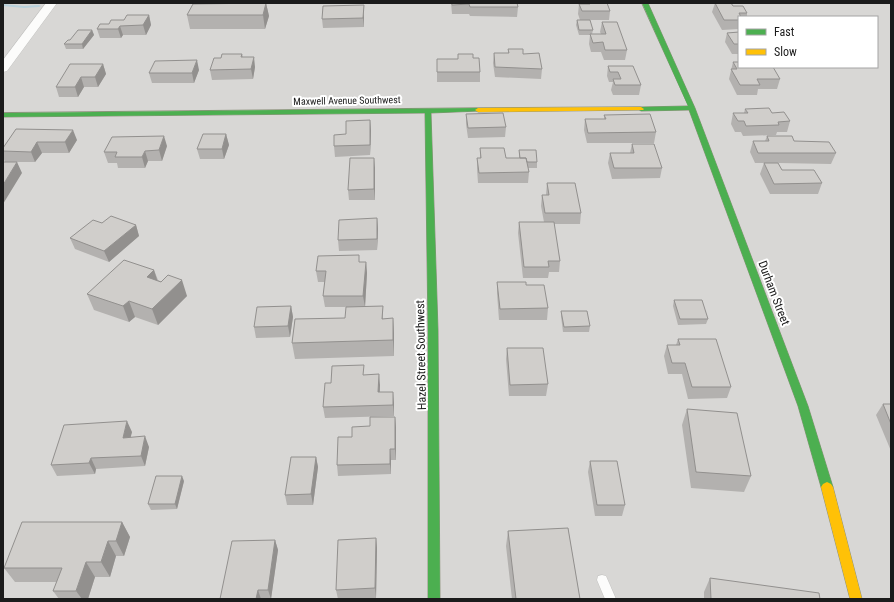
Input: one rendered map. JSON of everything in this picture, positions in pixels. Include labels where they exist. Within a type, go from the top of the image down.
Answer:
[{"type":"street","points":[[3,68],[52,3]]},
{"type":"street","name":"Durham Street","points":[[646,3],[692,108],[803,406],[831,500],[856,599]]},
{"type":"street","name":"Maxwell Avenue Southwest","points":[[3,115],[692,108]]},
{"type":"street","name":"Hazel Street Southwest","points":[[428,111],[433,330],[434,599]]},
{"type":"lane","points":[[602,580],[611,599]]},
{"type":"shaded area","points":[[3,3],[891,3],[891,599],[3,599]]},
{"type":"building","points":[[266,3],[263,15],[187,15],[193,4]]},
{"type":"building","points":[[452,3],[517,3],[518,7],[470,7],[469,4],[452,5]]},
{"type":"building","points":[[589,3],[607,3],[610,11],[582,11],[579,4],[590,4]]},
{"type":"building","points":[[715,3],[731,3],[733,6],[743,6],[747,13],[739,13],[740,16],[738,16],[738,20],[724,20]]},
{"type":"building","points":[[364,5],[363,18],[322,19],[323,6]]},
{"type":"building","points":[[127,15],[149,15],[143,25],[120,26],[118,29],[97,29],[100,24],[109,24],[111,20],[124,20]]},
{"type":"building","points":[[577,20],[590,20],[593,30],[579,30]]},
{"type":"building","points":[[602,22],[617,22],[627,50],[605,50],[603,42],[593,43],[590,34],[606,34]]},
{"type":"building","points":[[78,30],[92,30],[82,44],[64,44],[70,40]]},
{"type":"building","points":[[738,32],[738,44],[734,44],[727,33]]},
{"type":"building","points":[[508,49],[523,49],[523,54],[539,53],[542,69],[495,67],[494,53],[509,53]]},
{"type":"building","points":[[222,54],[242,54],[241,57],[254,57],[251,69],[210,70],[214,58],[221,58]]},
{"type":"building","points":[[458,54],[473,54],[473,58],[479,58],[480,72],[437,72],[437,59],[458,59]]},
{"type":"building","points":[[197,60],[192,73],[149,73],[155,61]]},
{"type":"building","points":[[733,62],[738,62],[738,68],[774,68],[780,79],[757,79],[760,85],[740,85],[731,69],[737,69]]},
{"type":"building","points":[[70,64],[103,64],[95,77],[81,77],[75,87],[56,87]]},
{"type":"building","points":[[608,66],[633,66],[641,85],[615,85],[613,79],[621,79],[618,72],[610,72]]},
{"type":"building","points":[[769,108],[772,113],[784,112],[790,121],[778,122],[779,125],[746,126],[744,121],[738,121],[733,113],[748,113],[745,109]]},
{"type":"building","points":[[503,113],[506,127],[468,128],[466,114]]},
{"type":"building","points":[[650,114],[656,132],[588,133],[585,119],[606,119],[604,115]]},
{"type":"building","points":[[370,120],[370,145],[334,146],[334,135],[346,134],[346,121]]},
{"type":"building","points":[[16,129],[73,130],[65,142],[37,142],[31,152],[3,151],[3,148]]},
{"type":"building","points":[[203,134],[226,134],[222,149],[197,149]]},
{"type":"building","points":[[164,136],[159,150],[145,151],[142,157],[115,157],[117,152],[104,152],[112,137]]},
{"type":"building","points":[[767,136],[792,136],[794,141],[829,142],[836,153],[758,153],[753,141],[769,141]]},
{"type":"building","points":[[632,144],[654,144],[662,168],[614,168],[610,153],[634,153]]},
{"type":"building","points":[[480,148],[504,148],[506,158],[526,158],[529,172],[479,173],[477,158],[481,158]]},
{"type":"building","points":[[519,150],[536,150],[537,162],[527,162],[526,158],[520,158]]},
{"type":"building","points":[[350,158],[374,158],[374,189],[348,190]]},
{"type":"building","points":[[3,162],[17,162],[3,185]]},
{"type":"building","points":[[764,163],[778,163],[782,170],[814,170],[822,183],[774,184]]},
{"type":"building","points":[[547,183],[575,183],[581,213],[545,213],[542,195],[549,195]]},
{"type":"building","points":[[111,216],[136,225],[104,251],[70,238],[93,220],[102,223]]},
{"type":"building","points":[[377,218],[377,239],[338,240],[339,220]]},
{"type":"building","points":[[519,222],[554,222],[560,261],[548,261],[549,267],[524,267]]},
{"type":"building","points":[[359,255],[359,262],[366,262],[363,296],[323,296],[326,271],[316,271],[318,256]]},
{"type":"building","points":[[124,260],[154,270],[147,277],[161,282],[168,275],[182,280],[152,309],[129,301],[123,306],[87,294]]},
{"type":"building","points":[[497,282],[526,282],[526,285],[544,285],[548,308],[500,309]]},
{"type":"building","points":[[674,300],[702,300],[708,319],[680,319]]},
{"type":"building","points":[[291,306],[288,326],[254,327],[257,307]]},
{"type":"building","points":[[383,306],[382,319],[393,318],[393,340],[292,343],[295,319],[345,318],[346,307]]},
{"type":"building","points":[[561,311],[587,311],[590,326],[564,327]]},
{"type":"building","points":[[678,339],[716,339],[731,387],[692,387],[685,363],[672,363],[667,345],[680,345]]},
{"type":"building","points":[[507,348],[543,348],[548,384],[510,385]]},
{"type":"building","points":[[364,365],[363,375],[379,374],[378,392],[393,392],[393,405],[323,407],[325,383],[331,383],[332,366]]},
{"type":"building","points":[[883,404],[891,404],[891,424]]},
{"type":"building","points":[[687,409],[737,413],[751,476],[696,472]]},
{"type":"building","points":[[370,417],[395,417],[395,449],[390,449],[390,464],[337,465],[338,437],[352,437],[352,427],[370,426]]},
{"type":"building","points":[[127,421],[123,438],[145,436],[141,456],[91,458],[89,463],[51,465],[64,425]]},
{"type":"building","points":[[291,457],[316,457],[311,494],[285,495]]},
{"type":"building","points":[[590,461],[617,461],[625,505],[597,505]]},
{"type":"building","points":[[156,476],[182,476],[175,504],[148,504]]},
{"type":"building","points":[[22,522],[122,522],[116,541],[108,541],[101,562],[86,562],[76,591],[53,591],[62,568],[4,568]]},
{"type":"building","points":[[568,528],[580,599],[516,599],[508,531]]},
{"type":"building","points":[[376,538],[375,588],[336,590],[338,540]]},
{"type":"building","points":[[275,540],[268,590],[258,590],[256,599],[220,599],[232,541]]},
{"type":"building","points":[[710,578],[819,593],[820,599],[711,599]]},
{"type":"waterway","points":[[3,5],[24,7],[39,6]]},
{"type":"traffic: fast","points":[[645,3],[692,108],[803,406],[827,487]]},
{"type":"traffic: fast","points":[[641,109],[692,108]]},
{"type":"traffic: fast","points":[[3,115],[478,110]]},
{"type":"traffic: fast","points":[[428,111],[433,330],[434,599]]},
{"type":"traffic: slow","points":[[478,110],[641,109]]},
{"type":"traffic: slow","points":[[827,487],[856,599]]}]
